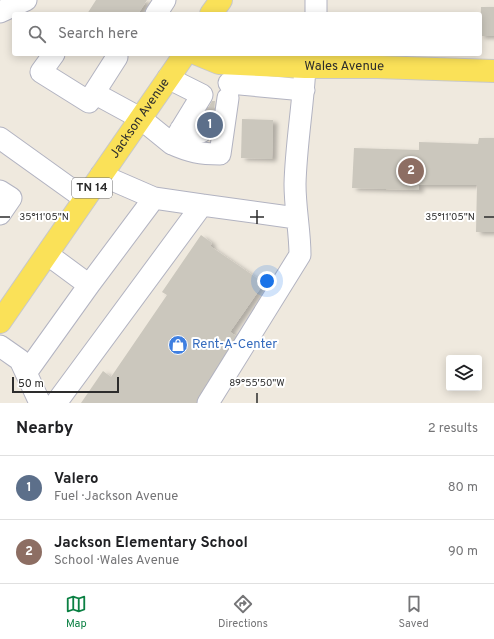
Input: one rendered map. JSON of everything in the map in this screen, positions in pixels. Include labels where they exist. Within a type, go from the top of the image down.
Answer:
[{"type":"main road","points":[[212,12],[221,0]]},
{"type":"main road","name":"Jackson Avenue","points":[[2,314],[47,254],[184,56]]},
{"type":"main road","name":"Wales Avenue","points":[[202,56],[213,61],[229,81],[305,67],[377,60],[494,71]]},
{"type":"street","points":[[0,12],[26,0]]},
{"type":"street","points":[[157,12],[165,0]]},
{"type":"street","points":[[316,0],[316,12]]},
{"type":"street","points":[[53,56],[41,72],[89,102],[117,57]]},
{"type":"street","points":[[208,403],[300,255],[300,240],[296,218],[295,183],[305,67]]},
{"type":"street","points":[[168,78],[202,95]]},
{"type":"street","points":[[202,95],[229,81],[304,90]]},
{"type":"street","points":[[203,127],[229,81]]},
{"type":"street","points":[[94,93],[140,118],[203,127]]},
{"type":"street","points":[[202,95],[203,127]]},
{"type":"street","points":[[0,138],[85,199]]},
{"type":"street","points":[[102,175],[154,198],[296,218]]},
{"type":"street","points":[[0,191],[12,198],[0,214]]},
{"type":"street","points":[[26,373],[154,198]]},
{"type":"street","points":[[56,403],[202,205]]},
{"type":"street","points":[[47,254],[89,285]]},
{"type":"street","points":[[0,346],[20,360],[40,403]]},
{"type":"building","points":[[96,0],[147,0],[139,12],[88,12]]},
{"type":"building","points":[[481,7],[494,7],[494,36],[482,36]]},
{"type":"building","points":[[212,101],[215,101],[212,127],[209,123],[202,119]]},
{"type":"building","points":[[242,119],[273,120],[272,159],[241,158]]},
{"type":"building","points":[[479,138],[494,138],[494,232],[476,232],[477,185],[419,185],[419,190],[352,188],[354,148],[419,150],[419,142],[478,144]]},
{"type":"building","points":[[201,235],[212,243],[210,246],[264,283],[230,332],[236,336],[198,397],[196,403],[81,403],[103,371],[111,377],[167,295],[162,292]]},
{"type":"tunnel","points":[[202,117],[219,119]]},
{"type":"place","name":"Valero","points":[[210,125]]},
{"type":"place","name":"Jackson Elementary School","points":[[411,171]]},
{"type":"place","name":"Rent-A-Center","points":[[178,345]]}]
